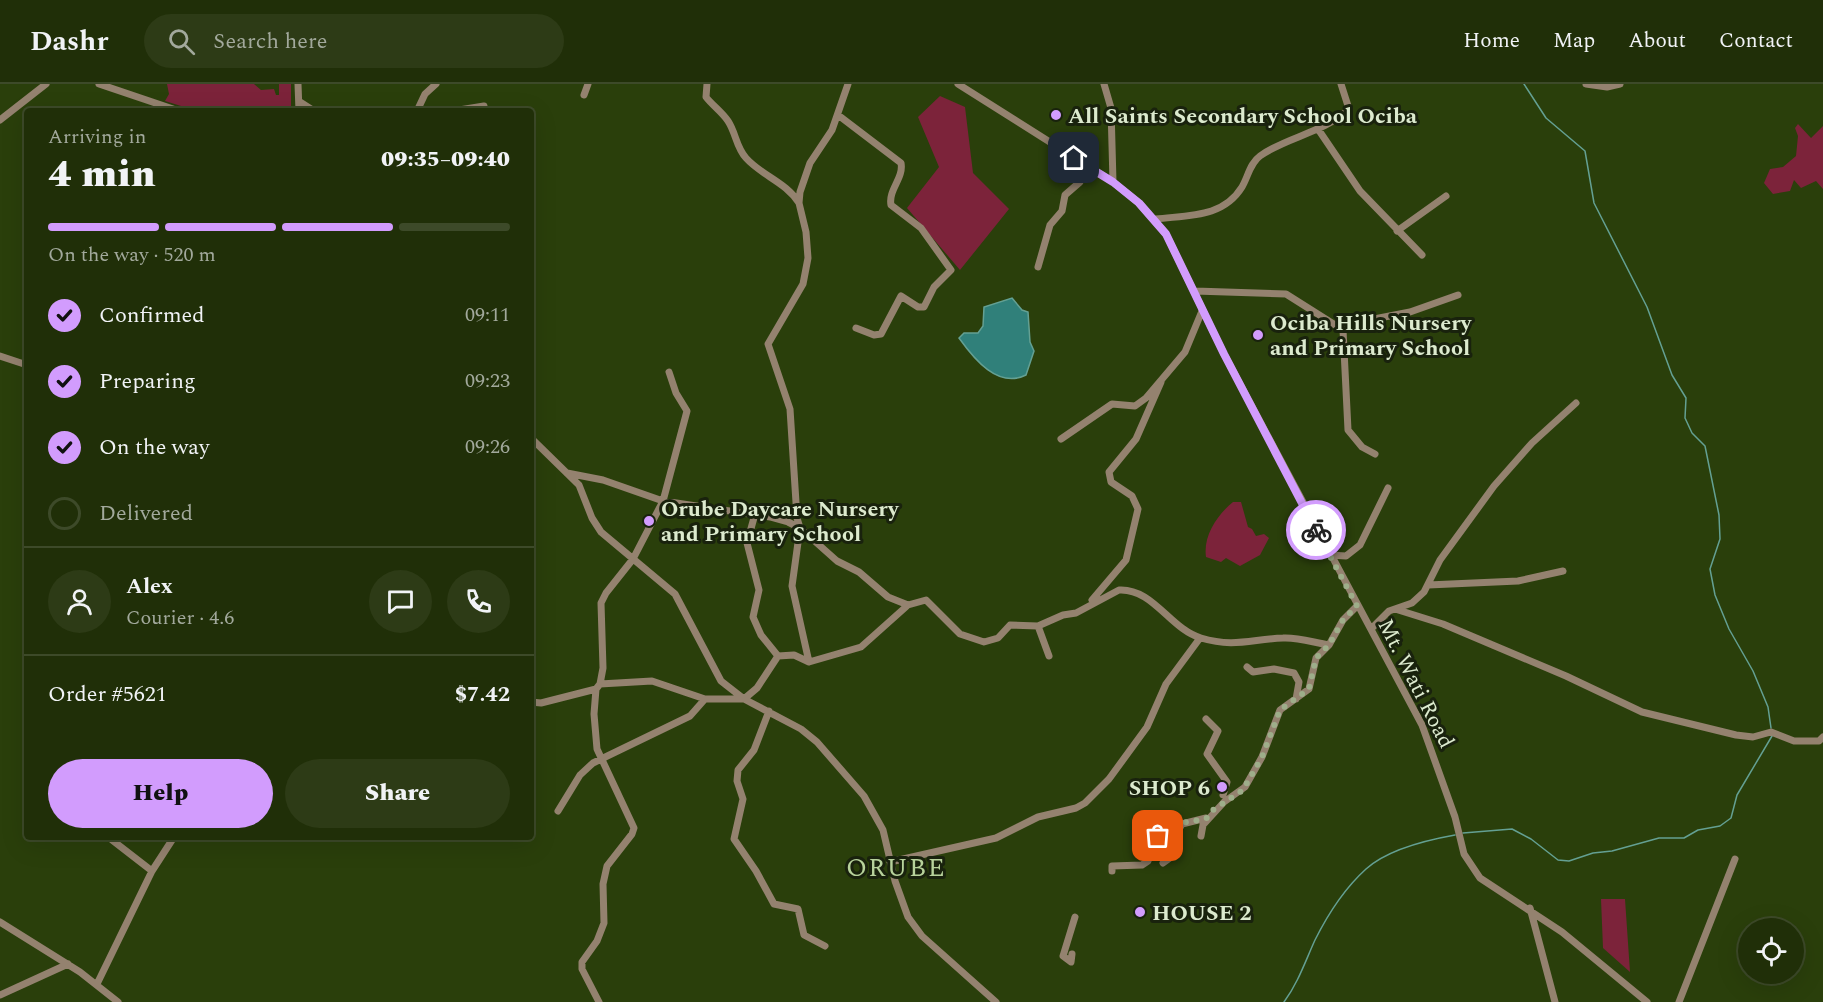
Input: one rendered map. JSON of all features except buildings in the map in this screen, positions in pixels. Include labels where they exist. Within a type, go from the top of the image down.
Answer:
[{"type":"street","points":[[0,120],[46,84]]},
{"type":"street","points":[[99,84],[170,108]]},
{"type":"street","points":[[298,84],[299,108]]},
{"type":"street","points":[[418,108],[425,94],[436,84]]},
{"type":"street","points":[[585,95],[588,84]]},
{"type":"street","points":[[707,84],[706,97],[728,120],[741,151],[769,177],[786,186],[799,203],[806,232],[807,266],[796,299],[768,344],[790,409],[797,518],[800,528],[792,586],[809,662]]},
{"type":"street","points":[[799,203],[810,164],[825,144],[838,116],[848,84]]},
{"type":"street","name":"Mt. Wati Road","points":[[958,84],[1113,182],[1156,219],[1180,258],[1202,311],[1432,746],[1455,817],[1464,854],[1471,868],[1479,878],[1530,908],[1647,1002]]},
{"type":"street","points":[[1104,84],[1111,108],[1113,182]]},
{"type":"street","points":[[1156,219],[1214,212],[1224,208],[1240,191],[1260,156],[1318,129],[1349,108],[1341,84]]},
{"type":"street","points":[[1586,84],[1607,87],[1620,84]]},
{"type":"street","points":[[300,102],[309,108]]},
{"type":"street","points":[[472,108],[484,106]]},
{"type":"street","points":[[838,116],[901,163],[902,170],[890,197],[891,205],[921,228],[951,270],[934,287],[924,307],[918,307],[901,296],[881,334],[874,335],[856,328]]},
{"type":"street","points":[[1318,129],[1360,191],[1422,255]]},
{"type":"street","points":[[1038,267],[1050,225],[1062,211],[1065,195],[1080,182],[1088,166]]},
{"type":"street","points":[[1397,231],[1446,196]]},
{"type":"street","points":[[1195,291],[1286,294],[1342,330]]},
{"type":"street","points":[[1342,330],[1368,320],[1410,312],[1458,295]]},
{"type":"street","points":[[1061,439],[1112,404],[1139,404],[1161,382],[1192,340],[1202,311]]},
{"type":"street","points":[[1342,330],[1348,430],[1362,447],[1375,454]]},
{"type":"street","points":[[0,356],[24,364]]},
{"type":"street","points":[[599,1002],[582,969],[582,962],[597,941],[604,922],[603,884],[607,866],[632,834],[634,828],[600,760],[595,733],[598,686],[603,668],[601,603],[606,593],[633,560],[663,501],[687,411],[676,393],[669,372]]},
{"type":"street","points":[[1081,611],[1103,590],[1129,554],[1137,504],[1132,496],[1112,482],[1109,472],[1136,439],[1161,382]]},
{"type":"street","points":[[1371,629],[1389,611],[1412,603],[1428,585],[1440,560],[1494,486],[1532,443],[1576,403]]},
{"type":"street","points":[[534,441],[583,490],[596,526],[633,560],[662,580],[675,594],[712,668],[721,681],[744,699],[793,724],[817,742],[864,796],[878,818],[901,898],[916,928],[996,1002]]},
{"type":"street","points":[[567,473],[603,480],[663,501],[755,514],[789,522],[800,528],[833,558],[859,572],[882,593],[908,605]]},
{"type":"street","points":[[1330,555],[1346,555],[1360,545],[1388,488]]},
{"type":"street","points":[[755,514],[747,543],[759,590],[753,617],[761,635],[778,656]]},
{"type":"street","points":[[789,522],[797,518]]},
{"type":"street","points":[[1428,585],[1510,582],[1563,571]]},
{"type":"street","points":[[778,656],[794,655],[809,662],[861,647],[908,605],[926,600],[960,634],[980,642],[995,640],[1010,625],[1016,623],[1038,626],[1060,616],[1081,611],[1119,590],[1145,596],[1158,609],[1200,638],[1237,644],[1289,638],[1329,645]]},
{"type":"street","points":[[1112,870],[1112,866],[1142,865],[1148,861],[1158,836],[1178,831],[1186,822],[1206,819],[1223,800],[1245,787],[1262,757],[1276,716],[1284,706],[1309,689],[1314,663],[1329,645],[1343,620],[1357,606]]},
{"type":"street","points":[[1395,609],[1443,624],[1566,676],[1642,712],[1684,724],[1753,737],[1771,732],[1794,741],[1818,741],[1823,737]]},
{"type":"street","points":[[1038,626],[1049,656]]},
{"type":"street","points":[[890,862],[996,838],[1038,817],[1076,808],[1085,803],[1109,779],[1147,727],[1166,684],[1200,638]]},
{"type":"street","points":[[534,702],[541,703],[598,686],[652,681],[705,699],[744,699],[757,688],[778,656]]},
{"type":"street","points":[[1247,667],[1255,672],[1274,669],[1294,673],[1299,682],[1296,699]]},
{"type":"street","points":[[558,811],[580,775],[600,760],[690,716],[705,699]]},
{"type":"street","points":[[769,711],[754,750],[738,770],[737,781],[743,799],[734,839],[774,904],[798,909],[804,936],[825,946]]},
{"type":"street","points":[[1201,836],[1200,828],[1223,800],[1227,782],[1207,754],[1218,731],[1206,719]]},
{"type":"street","points":[[1219,788],[1223,800]]},
{"type":"street","points":[[1163,863],[1177,853],[1178,831]]},
{"type":"street","points":[[112,840],[152,871]]},
{"type":"street","points":[[97,984],[152,871],[172,840]]},
{"type":"street","points":[[1679,1002],[1735,859]]},
{"type":"street","points":[[1530,908],[1556,1002]]},
{"type":"street","points":[[1072,954],[1071,962],[1063,956],[1075,917]]},
{"type":"street","points":[[0,922],[68,964],[118,1002]]},
{"type":"street","points":[[0,995],[68,964]]},
{"type":"shaded area","points":[[167,84],[254,84],[261,90],[274,89],[276,95],[279,95],[279,84],[291,84],[291,108],[187,108],[165,101],[169,94]]},
{"type":"shaded area","points":[[940,96],[965,107],[973,173],[1009,209],[960,270],[907,208],[939,167],[918,117]]},
{"type":"shaded area","points":[[1798,124],[1811,138],[1823,126],[1823,189],[1816,181],[1801,188],[1794,180],[1790,191],[1773,194],[1764,183],[1770,169],[1783,167],[1796,156],[1798,136],[1795,128]]},
{"type":"shaded area","points":[[1233,502],[1241,502],[1248,527],[1256,536],[1264,534],[1269,538],[1260,555],[1240,566],[1226,558],[1221,562],[1206,557],[1207,541],[1212,526]]},
{"type":"shaded area","points":[[1601,899],[1625,899],[1630,972],[1603,948]]},
{"type":"water","points":[[1012,298],[1022,310],[1028,312],[1030,342],[1034,351],[1026,375],[1006,378],[996,375],[979,363],[959,338],[964,333],[978,333],[983,326],[984,307]]},
{"type":"waterway","points":[[1524,84],[1546,118],[1585,151],[1594,203],[1647,307],[1672,375],[1686,398],[1685,418],[1692,433],[1705,446],[1719,515],[1720,539],[1710,569],[1715,595],[1729,629],[1753,671],[1768,707],[1771,728]]},
{"type":"waterway","points":[[1463,833],[1512,829],[1531,839],[1558,860],[1569,861],[1593,853],[1612,851],[1659,838],[1684,838],[1698,830],[1720,826],[1731,818],[1737,795],[1772,736]]},
{"type":"waterway","points":[[1284,1002],[1325,921],[1344,893],[1366,869],[1396,851],[1455,835]]},
{"type":"way so far","points":[[1158,836],[1178,831],[1186,822],[1206,819],[1213,810],[1243,790],[1262,757],[1276,716],[1280,710],[1309,689],[1312,684],[1316,658],[1329,645],[1343,620],[1357,606],[1316,530]]},
{"type":"place","name":"All Saints Secondary School Ociba","points":[[1056,115]]},
{"type":"place","name":"Ociba Hills Nursery and Primary School","points":[[1258,335]]},
{"type":"place","name":"Orube Daycare Nursery and Primary School","points":[[649,521]]},
{"type":"place","name":"SHOP 6","points":[[1222,787]]},
{"type":"place","name":"HOUSE 2","points":[[1140,912]]},
{"type":"district","name":"ORUBE","points":[[896,867]]},
{"type":"route","points":[[1074,158],[1113,182],[1139,203],[1156,219],[1166,234],[1180,258],[1202,311],[1316,530]]}]
